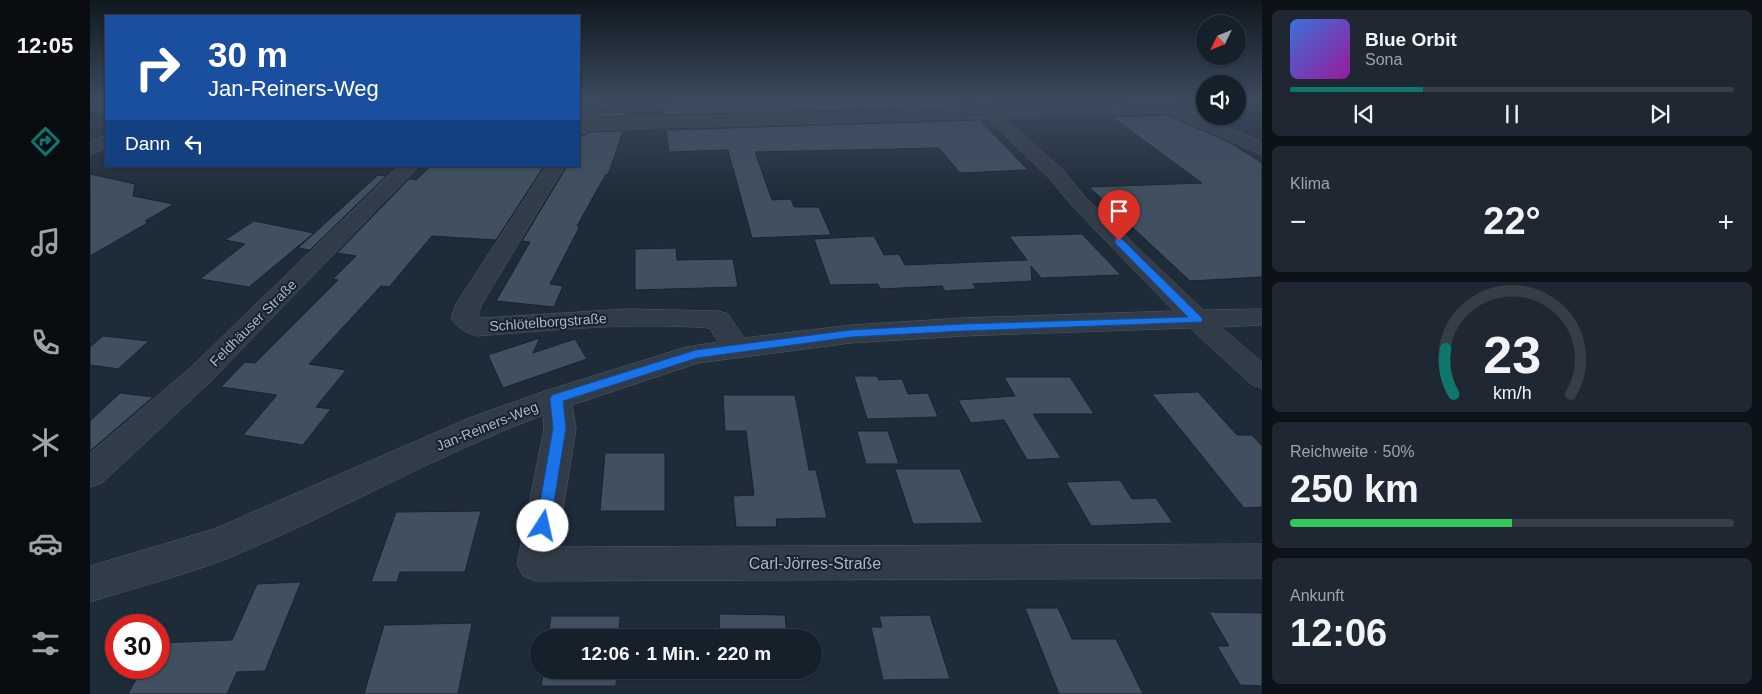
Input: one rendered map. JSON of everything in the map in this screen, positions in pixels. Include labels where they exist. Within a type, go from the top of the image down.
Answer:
[{"type":"street","points":[[1009,131],[1056,174],[1079,202],[1198,320],[1262,378]]},
{"type":"street","points":[[1222,131],[1262,149]]},
{"type":"street","points":[[90,149],[105,142]]},
{"type":"street","name":"Feldhäuser Straße","points":[[90,473],[200,375],[409,167]]},
{"type":"street","name":"Schlötelborgstraße","points":[[555,167],[469,304],[464,318],[477,327],[632,316],[688,316],[719,320],[736,348]]},
{"type":"street","name":"Jan-Reiners-Weg","points":[[90,584],[218,545],[277,520],[480,426],[556,399],[696,354],[860,333],[963,327],[1262,317]]},
{"type":"street","name":"Carl-Jörres-Straße","points":[[556,399],[560,428],[536,564],[1262,561]]},
{"type":"path","points":[[1250,191],[1262,199]]},
{"type":"building","points":[[623,131],[608,175],[606,174],[577,226],[580,226],[550,284],[563,286],[554,307],[496,301],[530,242],[522,241],[566,167],[580,167],[580,136],[588,132]]},
{"type":"building","points":[[666,131],[991,131],[1028,170],[960,173],[939,148],[755,152],[772,200],[791,199],[794,207],[819,207],[831,235],[752,238],[728,150],[669,152]]},
{"type":"building","points":[[1132,131],[1205,131],[1229,142],[1262,163],[1262,277],[1190,281],[1089,187],[1202,183]]},
{"type":"building","points":[[430,167],[543,167],[496,240],[432,236],[389,287],[381,286],[309,364],[346,370],[316,407],[331,409],[303,445],[243,435],[277,395],[221,387],[245,362],[255,363],[338,280],[333,279],[356,256],[337,253],[409,179],[416,180]]},
{"type":"building","points":[[90,174],[135,184],[133,196],[174,204],[145,221],[149,222],[90,256]]},
{"type":"building","points":[[378,175],[386,176],[310,250],[298,248]]},
{"type":"building","points":[[254,221],[314,233],[249,287],[200,279],[245,244],[225,240]]},
{"type":"building","points":[[1082,234],[1121,275],[1041,278],[1031,266],[1032,281],[973,284],[976,289],[945,291],[942,286],[880,289],[878,284],[830,285],[814,239],[874,236],[884,255],[899,254],[905,265],[1027,260],[1009,236]]},
{"type":"building","points":[[676,248],[677,260],[733,259],[738,287],[635,290],[635,249]]},
{"type":"building","points":[[103,336],[149,341],[118,369],[90,365],[90,347]]},
{"type":"building","points":[[540,338],[533,353],[575,339],[587,359],[503,388],[488,355]]},
{"type":"building","points":[[854,376],[877,376],[879,380],[902,379],[908,394],[928,393],[938,417],[867,419]]},
{"type":"building","points":[[1004,377],[1070,377],[1094,414],[1033,414],[1061,458],[1027,460],[1004,420],[971,423],[958,400],[1015,396]]},
{"type":"building","points":[[1198,392],[1237,435],[1252,435],[1262,446],[1262,507],[1244,508],[1152,394]]},
{"type":"building","points":[[120,393],[153,397],[90,451],[90,421]]},
{"type":"building","points":[[723,395],[795,395],[809,470],[816,470],[827,518],[776,519],[777,527],[736,527],[733,496],[754,495],[746,431],[725,431]]},
{"type":"building","points":[[857,431],[888,431],[899,464],[866,464]]},
{"type":"building","points":[[605,453],[665,453],[665,511],[600,511]]},
{"type":"building","points":[[895,469],[960,469],[983,523],[913,524]]},
{"type":"building","points":[[1120,480],[1132,499],[1156,498],[1173,523],[1091,526],[1066,482]]},
{"type":"building","points":[[481,511],[465,572],[400,572],[397,582],[371,582],[396,512]]},
{"type":"building","points":[[301,582],[265,671],[237,672],[227,694],[128,694],[136,679],[170,679],[170,643],[232,640],[257,584]]},
{"type":"building","points":[[1025,608],[1058,608],[1072,639],[1116,639],[1143,694],[1059,694]]},
{"type":"building","points":[[1209,612],[1262,613],[1262,686],[1240,685],[1217,646],[1229,646]]},
{"type":"building","points":[[719,614],[785,615],[786,629],[720,629]]},
{"type":"building","points":[[930,615],[950,679],[883,680],[871,627],[882,627],[879,616]]},
{"type":"building","points":[[551,616],[620,616],[619,629],[549,629]]},
{"type":"building","points":[[472,623],[458,694],[364,694],[384,625]]},
{"type":"building","points":[[542,679],[616,679],[616,686],[541,686]]},
{"type":"route","points":[[543,526],[560,428],[556,399],[696,354],[851,334],[963,327],[1198,320],[1119,241]]}]
